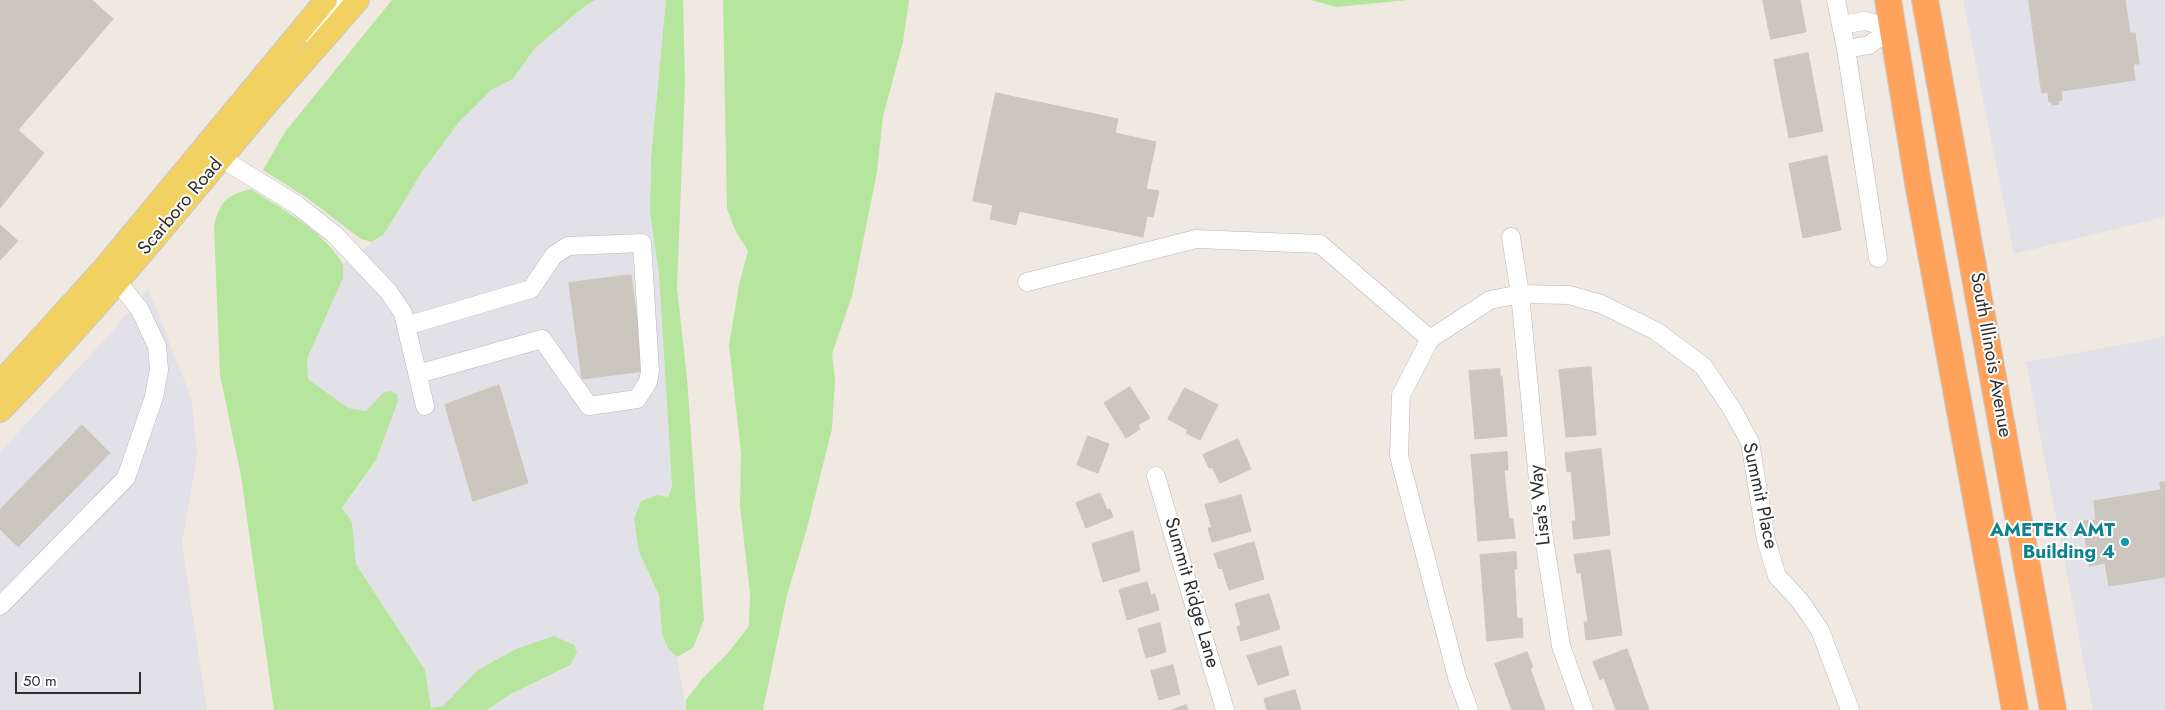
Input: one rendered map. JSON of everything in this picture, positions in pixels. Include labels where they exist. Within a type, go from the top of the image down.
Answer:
[{"type":"highway","name":"South Illinois Avenue","points":[[1888,0],[1918,183],[2015,710]]},
{"type":"highway","name":"South Illinois Avenue","points":[[1927,10],[2053,710]]},
{"type":"highway","points":[[1893,28],[1927,10]]},
{"type":"main road","name":"Scarboro Road","points":[[0,411],[36,375],[112,274],[213,153],[326,0]]},
{"type":"main road","name":"Scarboro Road","points":[[213,153],[253,121],[358,0]]},
{"type":"main road","name":"Scarboro Road","points":[[0,383],[112,274]]},
{"type":"street","points":[[253,121],[342,0]]},
{"type":"street","points":[[1836,0],[1846,49],[1878,258]]},
{"type":"street","points":[[1841,25],[1865,21],[1893,28]]},
{"type":"street","points":[[1846,49],[1869,44],[1893,28]]},
{"type":"street","points":[[213,153],[297,205],[334,234],[388,291],[403,313],[426,406]]},
{"type":"street","name":"Lisa's Way","points":[[1511,237],[1520,294],[1543,532],[1561,646],[1584,710]]},
{"type":"street","points":[[1027,282],[1196,239],[1320,244],[1430,339]]},
{"type":"street","points":[[406,326],[531,289],[554,255],[568,246],[642,242],[650,370],[648,382],[637,399],[589,406],[542,339],[418,374]]},
{"type":"street","points":[[0,606],[126,478],[154,397],[159,370],[157,346],[140,310],[112,274]]},
{"type":"street","name":"Summit Place","points":[[1469,710],[1457,677],[1399,456],[1401,395],[1430,339],[1490,300],[1520,294],[1569,294],[1601,304],[1656,331],[1703,366],[1732,409],[1750,442],[1766,540],[1777,576],[1800,600],[1820,630],[1850,710]]},
{"type":"street","name":"Summit Ridge Lane","points":[[1156,476],[1225,710]]},
{"type":"shaded area","points":[[596,0],[666,0],[651,158],[650,214],[659,274],[672,486],[639,552],[659,595],[662,633],[668,649],[677,657],[686,710],[487,710],[509,695],[570,665],[574,645],[554,636],[503,656],[479,670],[443,706],[431,708],[425,670],[356,564],[352,522],[342,508],[376,460],[398,401],[373,403],[367,411],[348,408],[308,379],[307,359],[343,278],[343,264],[384,234],[422,172],[459,122],[491,90],[513,79],[535,48],[586,5]]},
{"type":"shaded area","points":[[1963,0],[2165,0],[2165,212],[2163,217],[2014,254]]},
{"type":"shaded area","points":[[148,289],[192,400],[197,456],[182,543],[207,710],[0,710],[0,452],[109,335]]},
{"type":"shaded area","points":[[2165,337],[2165,710],[2093,710],[2026,362]]},
{"type":"green space","points":[[392,0],[596,0],[586,5],[535,48],[513,79],[491,90],[459,122],[422,172],[384,234],[372,242],[361,239],[307,198],[263,170],[285,132]]},
{"type":"green space","points":[[666,0],[683,0],[685,83],[677,288],[687,378],[704,620],[693,648],[677,657],[668,649],[662,633],[659,595],[639,552],[634,519],[641,501],[658,495],[668,497],[672,486],[659,274],[650,214],[651,158]]},
{"type":"green space","points":[[723,0],[909,0],[903,42],[883,116],[877,172],[852,296],[832,354],[835,380],[832,429],[806,532],[787,595],[763,710],[686,710],[686,700],[702,679],[728,653],[749,626],[750,593],[740,506],[741,453],[729,345],[739,285],[748,251],[736,232],[727,209]]},
{"type":"green space","points":[[1310,0],[1408,0],[1337,7]]},
{"type":"green space","points":[[251,189],[302,222],[324,240],[343,264],[343,278],[307,359],[308,379],[348,408],[366,411],[384,392],[391,391],[397,395],[398,401],[376,460],[342,508],[352,522],[356,564],[425,670],[431,708],[443,706],[478,670],[516,649],[554,636],[574,645],[577,652],[570,665],[509,695],[487,710],[274,710],[241,476],[220,375],[214,226],[225,201],[236,194]]},
{"type":"building","points":[[0,0],[92,0],[113,19],[18,130],[44,153],[0,208]]},
{"type":"building","points":[[1763,0],[1800,0],[1806,32],[1771,39]]},
{"type":"building","points":[[2029,0],[2125,0],[2130,33],[2135,33],[2139,64],[2133,64],[2135,80],[2061,91],[2062,100],[2058,101],[2059,104],[2052,105],[2052,102],[2049,102],[2048,92],[2042,93]]},
{"type":"building","points":[[1808,53],[1823,131],[1789,138],[1774,60]]},
{"type":"building","points":[[996,93],[1118,119],[1115,133],[1156,142],[1146,189],[1159,191],[1153,217],[1147,216],[1143,237],[1019,211],[1016,225],[990,219],[993,205],[973,201]]},
{"type":"building","points":[[1827,156],[1841,230],[1803,238],[1789,164]]},
{"type":"building","points":[[0,225],[18,241],[0,260]]},
{"type":"building","points":[[631,275],[644,371],[582,379],[569,283]]},
{"type":"building","points":[[1591,367],[1596,435],[1566,437],[1559,370]]},
{"type":"building","points":[[1500,369],[1507,436],[1475,439],[1469,371]]},
{"type":"building","points":[[499,385],[528,483],[473,501],[445,405]]},
{"type":"building","points":[[1130,387],[1150,418],[1138,425],[1140,429],[1126,438],[1104,403]]},
{"type":"building","points":[[1185,388],[1218,405],[1200,440],[1186,433],[1188,430],[1168,419]]},
{"type":"building","points":[[82,425],[110,453],[18,547],[0,529],[0,510]]},
{"type":"building","points":[[1088,436],[1109,444],[1098,473],[1077,465]]},
{"type":"building","points":[[1238,439],[1251,469],[1220,483],[1212,467],[1209,468],[1203,455]]},
{"type":"building","points":[[1601,449],[1610,535],[1574,539],[1572,521],[1576,521],[1571,471],[1567,472],[1565,453]]},
{"type":"building","points":[[1507,452],[1508,470],[1504,470],[1509,519],[1513,519],[1515,538],[1478,541],[1471,455]]},
{"type":"building","name":"AMETEK AMT Building 4","points":[[2160,482],[2165,482],[2165,577],[2109,586],[2105,563],[2089,566],[2083,521],[2096,520],[2094,501],[2161,490]]},
{"type":"building","points":[[1100,493],[1107,510],[1110,509],[1113,517],[1086,528],[1076,503]]},
{"type":"building","points":[[1241,495],[1251,531],[1212,542],[1208,528],[1212,528],[1205,505]]},
{"type":"building","points":[[1133,531],[1140,571],[1103,582],[1092,544]]},
{"type":"building","points":[[1254,542],[1264,579],[1229,590],[1222,568],[1219,569],[1214,554]]},
{"type":"building","points":[[1610,550],[1622,635],[1586,640],[1584,622],[1588,622],[1581,573],[1577,573],[1574,555]]},
{"type":"building","points":[[1516,552],[1517,569],[1514,569],[1517,619],[1522,618],[1523,637],[1487,641],[1480,555]]},
{"type":"building","points":[[1147,582],[1151,595],[1155,594],[1159,610],[1127,620],[1119,590]]},
{"type":"building","points":[[1269,594],[1280,629],[1241,641],[1237,627],[1241,625],[1235,604]]},
{"type":"building","points":[[1160,623],[1166,652],[1146,658],[1138,629]]},
{"type":"building","points":[[1281,646],[1289,675],[1258,685],[1247,656]]},
{"type":"building","points":[[1627,649],[1649,710],[1616,710],[1604,678],[1600,680],[1593,662]]},
{"type":"building","points":[[1527,652],[1533,667],[1530,668],[1545,710],[1512,710],[1495,664]]},
{"type":"building","points":[[1173,665],[1180,694],[1159,700],[1151,671]]},
{"type":"building","points":[[1295,690],[1301,710],[1267,710],[1264,699]]},
{"type":"building","points":[[1186,705],[1188,710],[1172,710]]},
{"type":"place","name":"AMETEK AMT Building 4","points":[[2125,542]]}]
